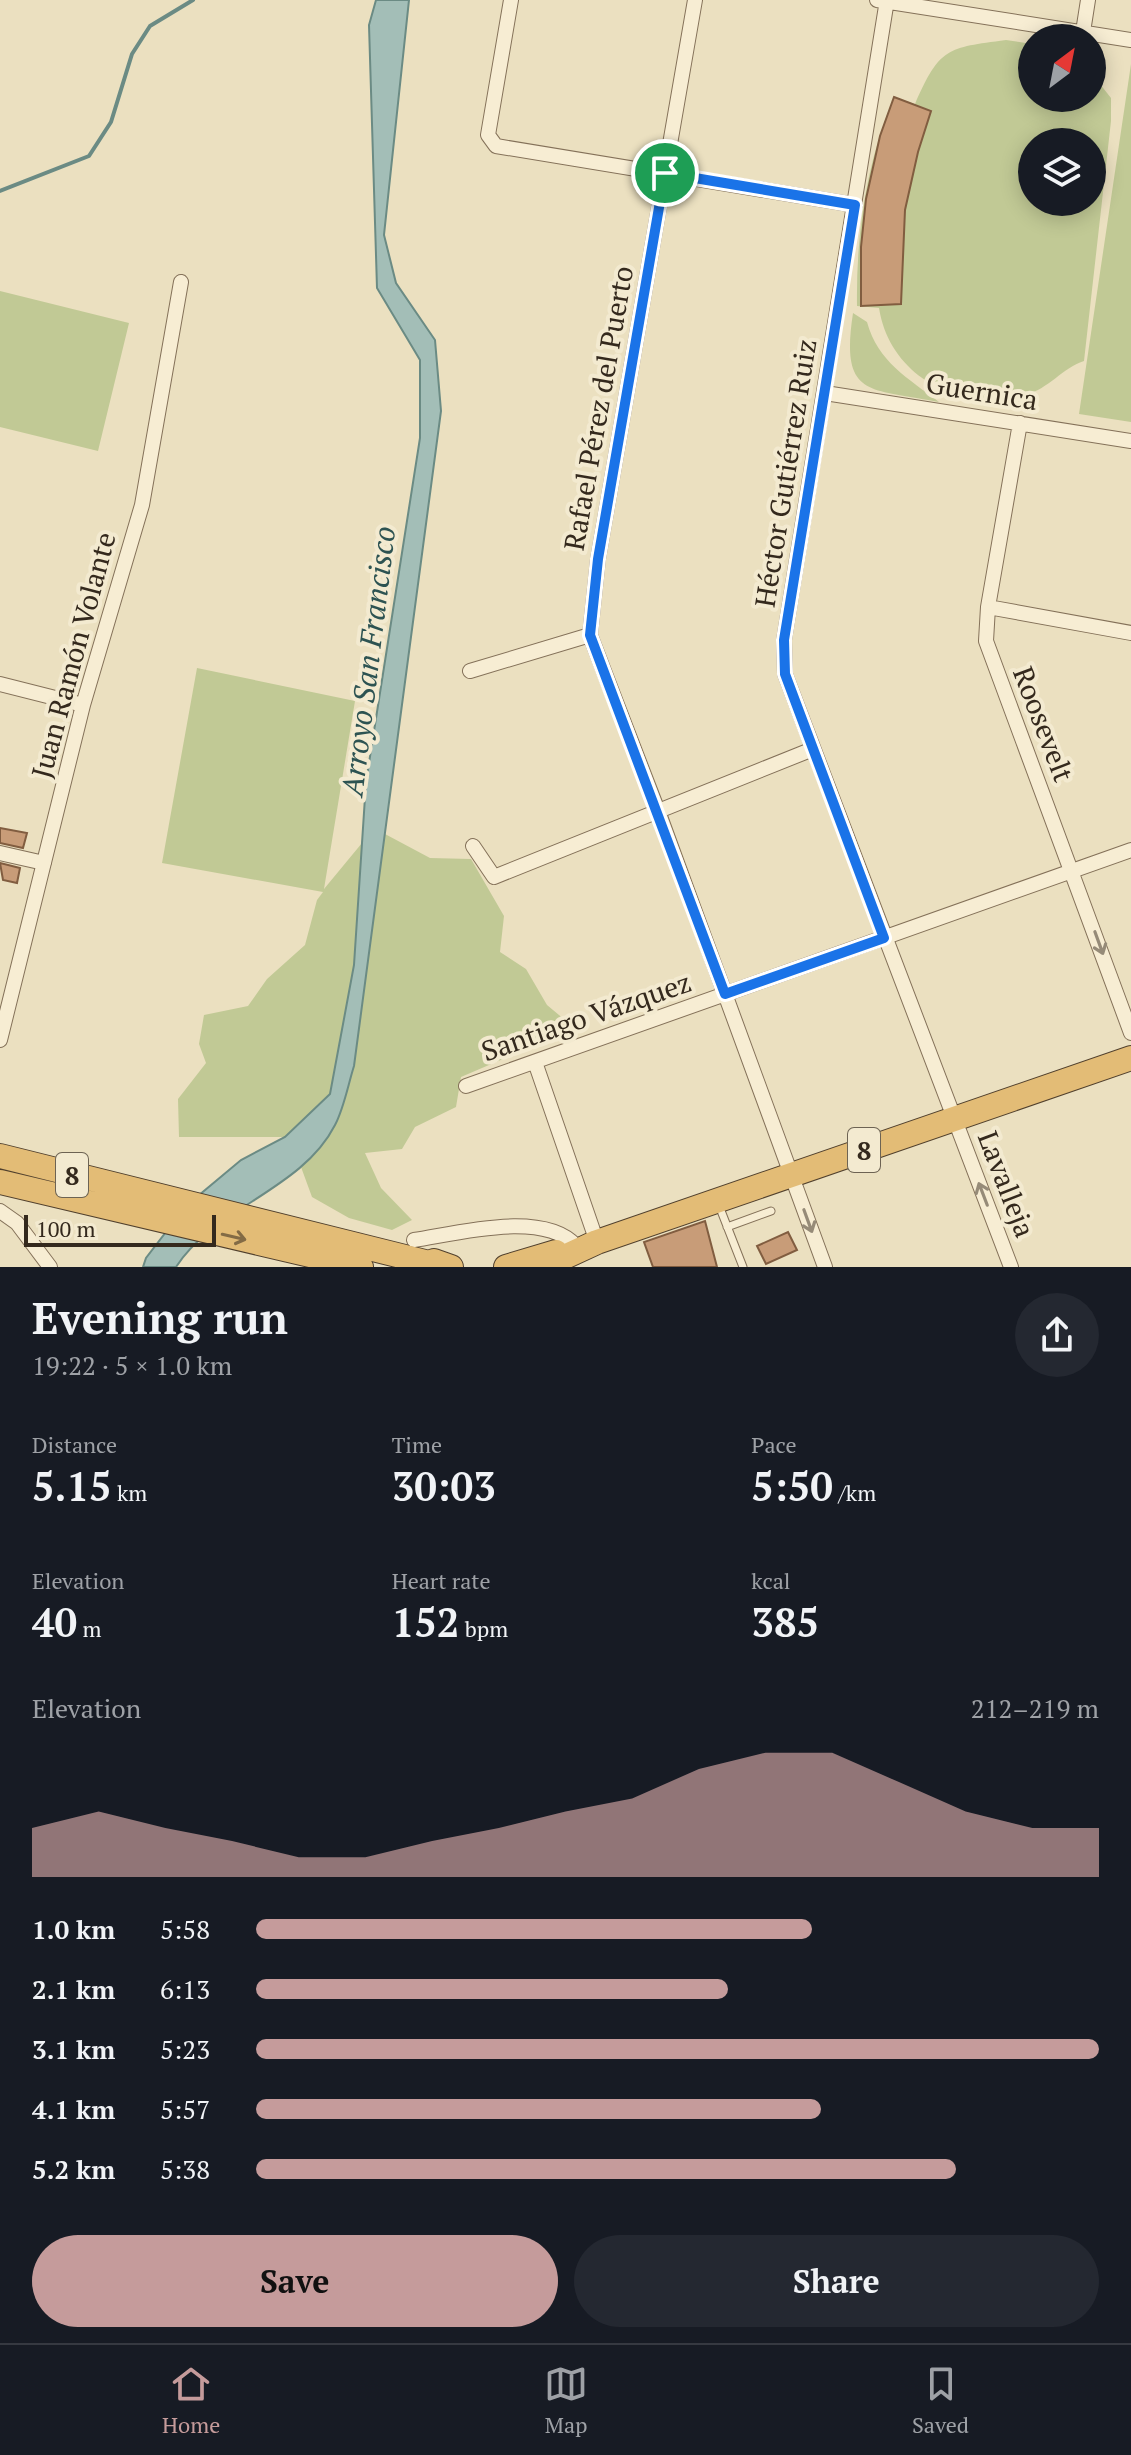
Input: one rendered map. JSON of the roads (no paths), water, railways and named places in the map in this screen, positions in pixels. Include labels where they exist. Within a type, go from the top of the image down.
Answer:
[{"type":"highway","name":"8","points":[[506,1267],[717,1201],[1131,1058]]},
{"type":"highway","name":"8","points":[[0,1156],[137,1203]]},
{"type":"highway","name":"8","points":[[0,1182],[137,1203],[338,1250],[436,1265]]},
{"type":"highway","name":"8","points":[[543,1267],[587,1244]]},
{"type":"highway","name":"8","points":[[338,1250],[361,1267]]},
{"type":"street","points":[[511,0],[488,135],[496,146],[855,205]]},
{"type":"street","name":"Rafael Pérez del Puerto","points":[[695,0],[598,559],[590,635],[825,1267]]},
{"type":"street","points":[[1084,24],[1088,0]]},
{"type":"street","points":[[884,1],[1032,24]]},
{"type":"street","name":"Héctor Gutiérrez Ruiz","points":[[884,1],[855,205],[784,640],[785,674],[955,1119]]},
{"type":"street","points":[[1106,36],[1131,40]]},
{"type":"street","name":"Juan Ramón Volante","points":[[0,1040],[83,705],[142,505],[181,282]]},
{"type":"street","name":"Guernica","points":[[825,393],[1131,441]]},
{"type":"street","name":"Roosevelt","points":[[1020,423],[988,607],[986,628],[989,655],[1131,1033]]},
{"type":"street","points":[[988,607],[1131,633]]},
{"type":"street","points":[[470,671],[590,635]]},
{"type":"street","points":[[0,684],[83,705]]},
{"type":"street","points":[[473,846],[494,877],[813,749]]},
{"type":"street","name":"Santiago Vázquez","points":[[466,1086],[1131,850]]},
{"type":"street","points":[[0,853],[44,863]]},
{"type":"street","points":[[535,1062],[587,1244]]},
{"type":"street","name":"Lavalleja","points":[[955,1119],[1011,1267]]},
{"type":"street","points":[[0,1211],[17,1223],[50,1267]]},
{"type":"street","points":[[414,1240],[502,1227],[553,1229],[587,1244]]},
{"type":"lane","points":[[717,1201],[743,1267]]},
{"type":"lane","points":[[727,1227],[771,1211]]},
{"type":"water","name":"Arroyo San Francisco","points":[[376,0],[409,0],[384,235],[396,283],[435,340],[441,411],[354,1066],[335,1125],[302,1166],[213,1229],[193,1246],[176,1267],[143,1267],[146,1258],[186,1206],[241,1160],[285,1137],[330,1094],[354,965],[366,782],[420,438],[420,360],[377,288],[369,25]]},
{"type":"waterway","points":[[0,191],[89,156],[111,122],[132,54],[150,26],[193,0]]}]
